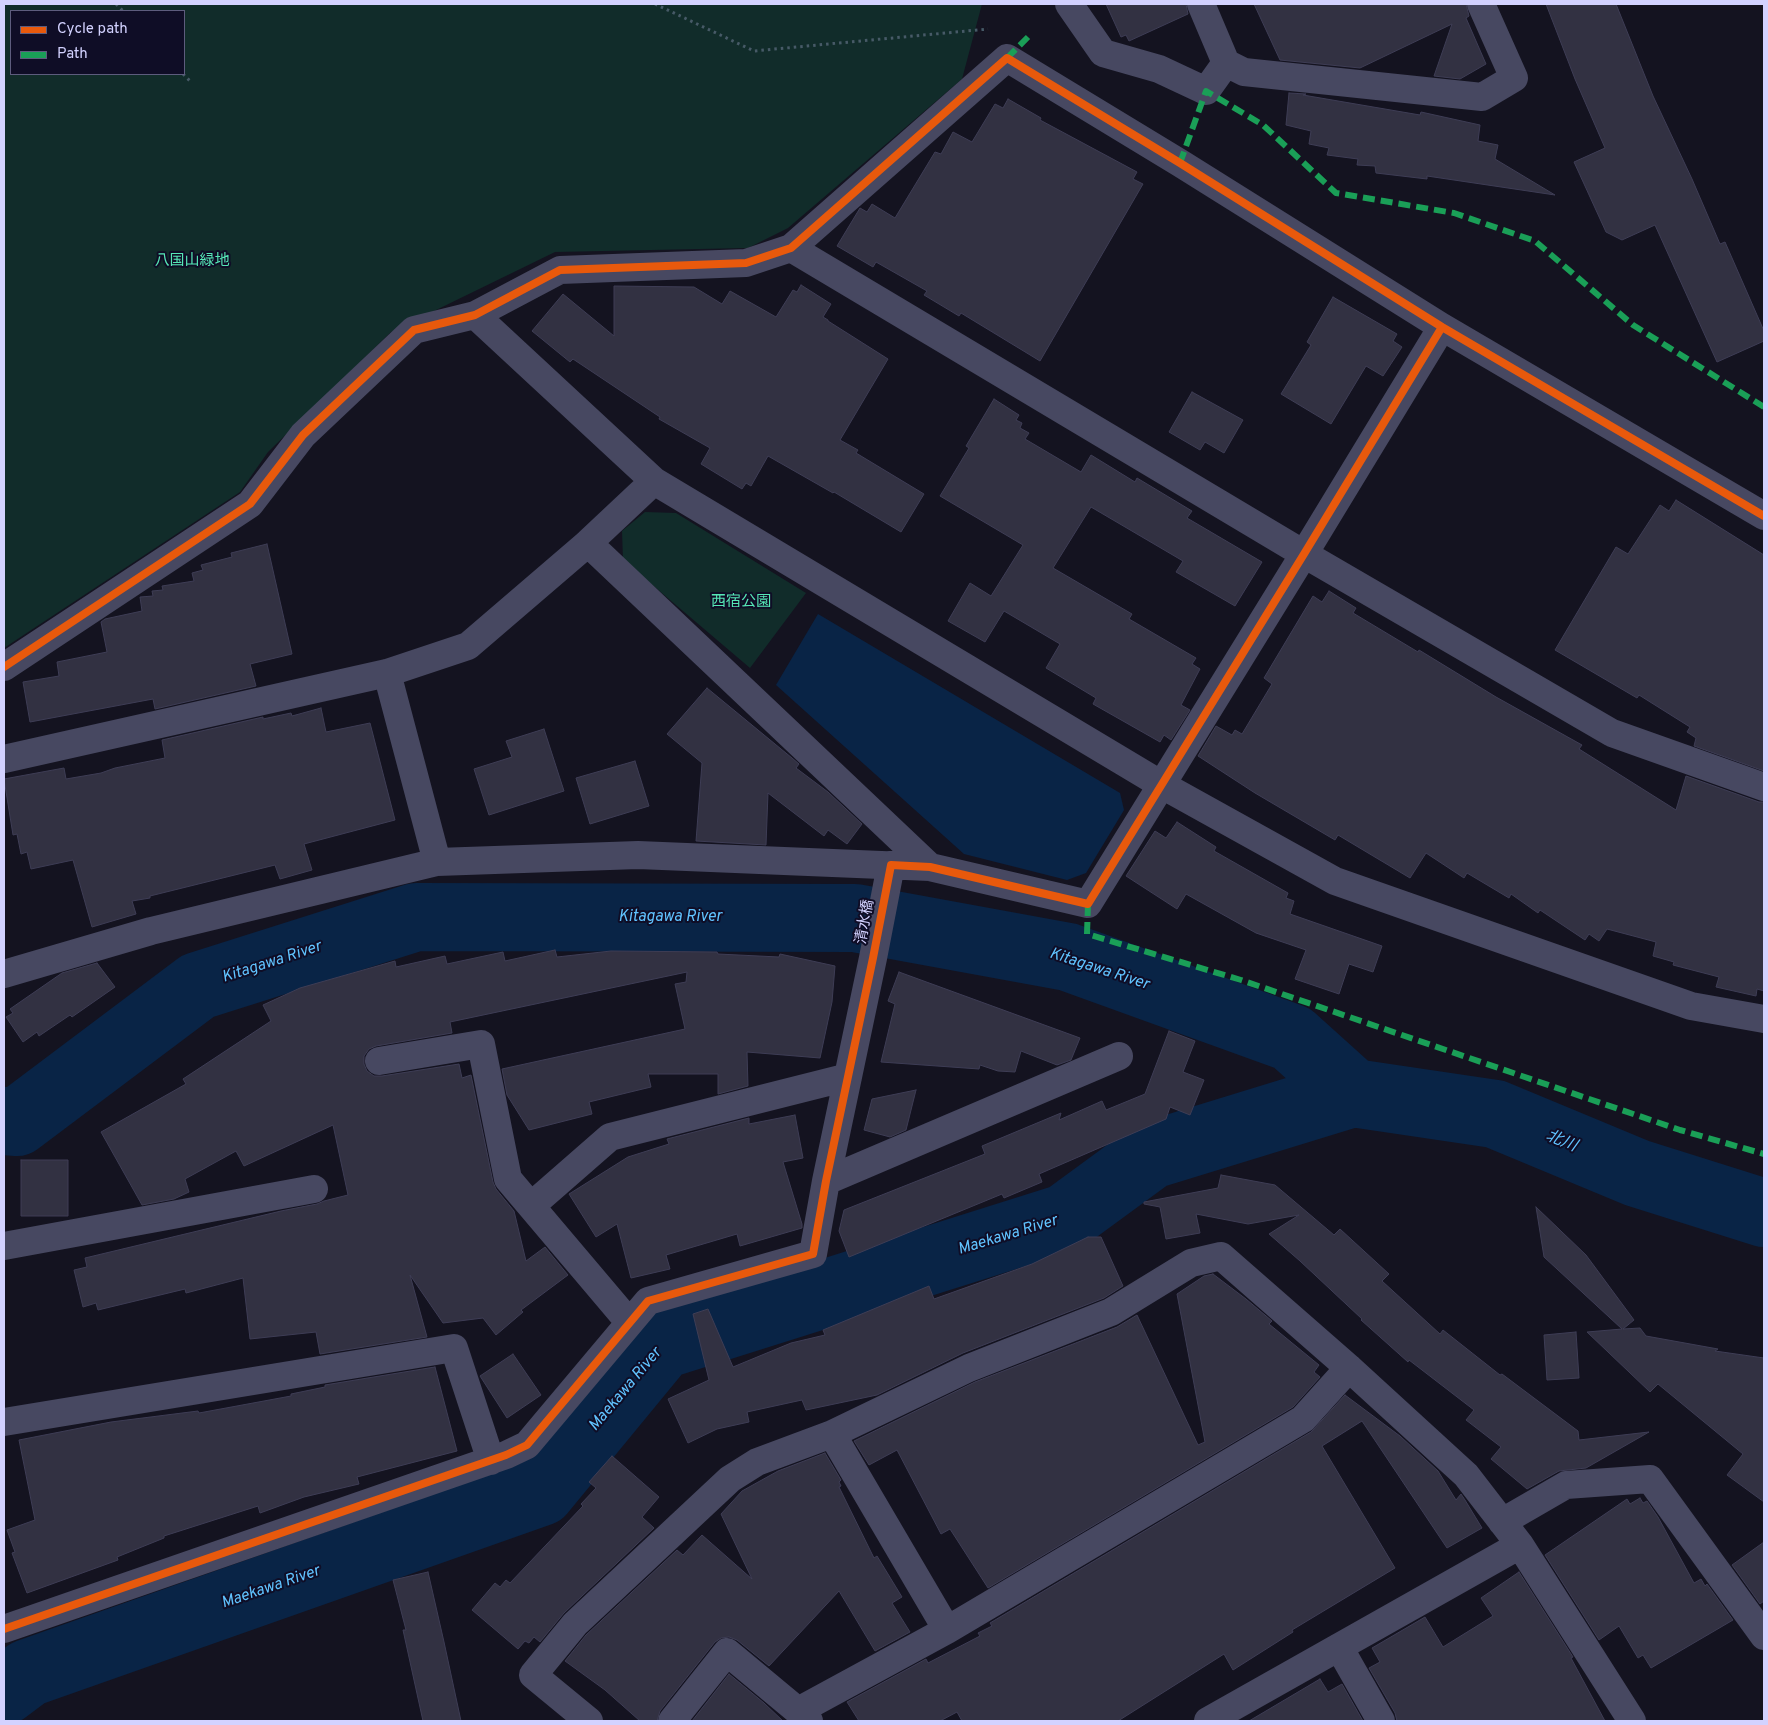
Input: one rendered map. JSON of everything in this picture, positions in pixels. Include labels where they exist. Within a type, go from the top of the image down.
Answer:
[{"type":"street","points":[[1069,4],[1103,53],[1159,69],[1206,90],[1226,63]]},
{"type":"street","points":[[1201,4],[1226,63],[1244,72],[1482,96],[1514,78],[1481,4]]},
{"type":"street","points":[[4,666],[250,504],[303,435],[414,330],[475,315],[560,270],[746,264],[791,248],[1007,58],[1180,163],[1442,327],[1764,516]]},
{"type":"street","points":[[791,248],[1304,554],[1612,733],[1764,787]]},
{"type":"street","points":[[475,315],[654,481],[1162,785],[1334,881],[1690,1006],[1764,1019]]},
{"type":"street","points":[[4,974],[151,930],[437,862],[638,855],[888,878],[930,867],[1088,904],[1442,327]]},
{"type":"street","points":[[4,759],[387,673],[468,646],[588,543],[654,481]]},
{"type":"street","points":[[588,543],[930,867]]},
{"type":"street","points":[[387,673],[437,862]]},
{"type":"street","name":"清水橋","points":[[629,1322],[648,1301],[813,1254],[888,878]]},
{"type":"street","points":[[4,1629],[492,1461],[527,1445],[629,1322],[508,1179],[481,1044],[379,1061]]},
{"type":"street","points":[[826,1182],[1119,1056]]},
{"type":"street","points":[[531,1206],[610,1137],[848,1077]]},
{"type":"street","points":[[4,1246],[314,1189]]},
{"type":"street","points":[[589,1721],[533,1675],[569,1631],[656,1547],[730,1480],[757,1462],[832,1434],[969,1368],[1111,1312],[1191,1263],[1221,1256],[1349,1368],[1466,1475],[1520,1545],[1632,1721]]},
{"type":"street","points":[[4,1422],[454,1348],[492,1461]]},
{"type":"street","points":[[672,1721],[727,1652],[804,1716],[1303,1419],[1349,1368]]},
{"type":"street","points":[[832,1434],[947,1630]]},
{"type":"street","points":[[1502,1522],[1566,1485],[1650,1479],[1764,1636]]},
{"type":"street","points":[[1208,1721],[1520,1545]]},
{"type":"street","points":[[1339,1646],[1381,1721]]},
{"type":"path","points":[[655,4],[754,51],[996,29]]},
{"type":"path","points":[[184,75],[190,81]]},
{"type":"green space","name":"八国山緑地","points":[[4,4],[982,4],[962,79],[788,228],[748,248],[555,252],[391,332],[268,452],[240,492],[4,648]]},
{"type":"green space","name":"西宿公園","points":[[645,512],[676,513],[806,593],[750,668],[623,560],[622,531]]},
{"type":"water","points":[[818,614],[1120,793],[1124,810],[1086,873],[1067,880],[964,854],[776,685]]},
{"type":"building","points":[[1106,4],[1186,4],[1188,14],[1129,41],[1126,35],[1121,37]]},
{"type":"building","points":[[1254,4],[1466,4],[1469,16],[1466,18],[1486,64],[1460,79],[1434,76],[1452,24],[1360,68],[1280,60]]},
{"type":"building","points":[[1546,4],[1616,4],[1653,96],[1720,244],[1725,242],[1764,331],[1764,341],[1717,362],[1655,225],[1622,240],[1606,232],[1574,162],[1605,148],[1575,79]]},
{"type":"building","points":[[1289,93],[1306,94],[1303,95],[1420,115],[1421,112],[1480,125],[1478,141],[1498,145],[1495,159],[1555,195],[1427,176],[1427,179],[1376,173],[1375,166],[1357,165],[1358,159],[1327,155],[1329,148],[1309,144],[1311,131],[1286,125]]},
{"type":"building","points":[[1008,99],[1041,118],[1040,120],[1137,172],[1133,179],[1143,184],[1040,361],[961,313],[959,316],[924,295],[927,291],[876,262],[873,267],[837,246],[860,208],[867,212],[872,204],[895,218],[935,152],[941,154],[953,132],[972,142],[995,104],[1003,108]]},
{"type":"building","points":[[801,285],[831,304],[823,317],[888,359],[840,440],[858,450],[856,453],[924,494],[901,532],[768,456],[751,486],[746,483],[742,489],[701,464],[710,448],[659,419],[660,417],[573,359],[570,362],[532,331],[563,294],[614,336],[614,286],[694,287],[722,304],[730,291],[776,317],[793,290],[797,292]]},
{"type":"building","points":[[1333,297],[1397,334],[1393,341],[1402,347],[1383,376],[1366,366],[1331,424],[1281,394],[1311,345],[1307,342]]},
{"type":"building","points":[[1192,392],[1243,420],[1224,453],[1205,442],[1200,450],[1169,432]]},
{"type":"building","points":[[994,399],[1019,415],[1016,420],[1022,423],[1020,428],[1029,433],[1025,439],[1081,472],[1091,455],[1135,482],[1137,478],[1192,511],[1187,518],[1262,562],[1235,606],[1176,572],[1183,561],[1091,507],[1053,568],[1132,614],[1129,619],[1196,658],[1192,664],[1200,669],[1181,705],[1190,710],[1171,740],[1164,735],[1160,742],[1093,704],[1096,698],[1046,668],[1060,644],[1004,611],[985,642],[948,621],[970,583],[991,596],[1023,545],[940,496],[969,448],[966,446]]},
{"type":"building","points":[[1676,500],[1764,555],[1764,771],[1694,746],[1696,738],[1687,732],[1690,727],[1639,695],[1637,698],[1555,650],[1616,547],[1628,554],[1660,505],[1669,511]]},
{"type":"building","points":[[267,544],[292,654],[250,664],[256,686],[155,709],[153,699],[30,722],[23,682],[59,676],[57,662],[107,652],[101,622],[105,619],[142,611],[140,597],[153,596],[152,591],[163,590],[162,586],[194,581],[192,573],[203,570],[201,565],[232,557],[231,553]]},
{"type":"building","points":[[1329,591],[1356,608],[1353,613],[1582,745],[1579,749],[1676,810],[1686,776],[1759,802],[1764,802],[1764,991],[1757,989],[1756,996],[1716,987],[1719,977],[1673,965],[1674,962],[1653,956],[1656,942],[1607,929],[1599,941],[1589,934],[1585,940],[1540,910],[1538,913],[1511,894],[1509,898],[1467,873],[1464,878],[1426,853],[1410,878],[1338,835],[1335,840],[1255,793],[1198,756],[1216,726],[1232,735],[1235,730],[1242,734],[1272,684],[1264,678],[1313,596],[1322,602]]},
{"type":"building","points":[[707,688],[799,764],[796,768],[828,792],[862,824],[847,844],[828,830],[824,836],[768,793],[766,845],[696,841],[702,763],[667,734]]},
{"type":"building","points":[[321,708],[326,732],[370,723],[395,820],[304,844],[312,870],[280,879],[275,865],[150,896],[150,898],[132,901],[136,914],[92,927],[73,860],[31,869],[27,852],[21,854],[17,834],[13,835],[4,779],[64,768],[66,779],[101,773],[115,768],[165,758],[162,740],[263,717],[263,719],[291,713],[292,716]]},
{"type":"building","points":[[544,729],[564,791],[489,815],[474,769],[512,757],[506,741]]},
{"type":"building","points":[[635,761],[649,806],[590,824],[576,778]]},
{"type":"building","points":[[1177,822],[1216,847],[1214,851],[1288,893],[1286,898],[1294,901],[1290,914],[1382,946],[1373,972],[1349,964],[1339,994],[1295,979],[1306,950],[1256,933],[1186,894],[1177,909],[1126,876],[1155,831],[1166,838]]},
{"type":"building","points":[[555,950],[557,957],[611,951],[717,952],[718,954],[779,957],[780,954],[835,966],[832,1002],[820,1058],[747,1052],[748,1086],[718,1094],[718,1074],[648,1074],[651,1087],[589,1102],[592,1114],[529,1130],[507,1095],[502,1069],[685,1029],[675,984],[686,982],[687,972],[450,1022],[452,1033],[376,1046],[369,1049],[364,1056],[364,1064],[367,1071],[374,1076],[459,1064],[462,1078],[471,1075],[493,1182],[496,1189],[514,1211],[526,1261],[545,1247],[568,1275],[521,1310],[523,1312],[496,1335],[483,1318],[443,1323],[410,1275],[427,1337],[320,1354],[316,1332],[250,1339],[243,1278],[186,1293],[185,1289],[98,1310],[96,1303],[83,1307],[74,1270],[87,1267],[85,1258],[317,1204],[348,1195],[333,1125],[244,1166],[236,1151],[185,1179],[189,1192],[174,1199],[142,1205],[101,1132],[186,1084],[183,1079],[271,1021],[263,1005],[300,988],[395,961],[396,967],[445,956],[447,964],[503,952],[505,961]]},
{"type":"building","points":[[97,963],[115,987],[72,1017],[70,1015],[39,1036],[37,1032],[23,1042],[6,1017],[13,1013],[10,1009],[62,973]]},
{"type":"building","points":[[899,972],[1080,1038],[1071,1060],[1057,1065],[1021,1051],[1015,1072],[998,1071],[980,1065],[979,1069],[881,1062],[895,1004],[888,1001]]},
{"type":"building","points":[[1169,1031],[1195,1041],[1183,1072],[1204,1080],[1190,1115],[1170,1107],[1166,1119],[1039,1174],[1042,1182],[1004,1198],[1002,1194],[849,1257],[839,1231],[844,1210],[985,1154],[982,1146],[1061,1113],[1059,1120],[1102,1101],[1106,1110],[1145,1094]]},
{"type":"building","points":[[916,1090],[906,1130],[890,1137],[864,1130],[872,1099]]},
{"type":"building","points":[[795,1115],[803,1158],[783,1162],[802,1228],[740,1246],[737,1234],[666,1255],[670,1269],[631,1278],[617,1224],[596,1237],[569,1194],[628,1157],[669,1144],[667,1139],[749,1118],[749,1124]]},
{"type":"building","points":[[21,1160],[68,1160],[68,1216],[21,1216]]},
{"type":"building","points":[[1221,1175],[1275,1185],[1334,1235],[1340,1229],[1389,1274],[1382,1281],[1440,1334],[1443,1330],[1500,1375],[1502,1374],[1578,1431],[1579,1440],[1649,1432],[1586,1468],[1559,1471],[1527,1489],[1491,1459],[1501,1447],[1466,1420],[1474,1410],[1409,1360],[1408,1362],[1269,1234],[1299,1215],[1248,1224],[1196,1214],[1200,1233],[1166,1239],[1160,1207],[1144,1204],[1144,1202],[1218,1188]]},
{"type":"building","points":[[1536,1207],[1586,1255],[1634,1320],[1623,1329],[1640,1328],[1646,1336],[1718,1349],[1715,1351],[1764,1358],[1764,1502],[1727,1475],[1743,1454],[1658,1384],[1650,1392],[1587,1332],[1622,1329],[1544,1257]]},
{"type":"building","points":[[1088,1237],[1101,1237],[1123,1286],[1104,1298],[963,1353],[877,1395],[806,1410],[802,1400],[747,1412],[749,1422],[717,1429],[688,1443],[668,1399],[709,1380],[693,1314],[708,1309],[733,1367],[791,1343],[825,1335],[823,1330],[929,1286],[934,1299],[1032,1264]]},
{"type":"building","points":[[1213,1274],[1272,1321],[1269,1324],[1319,1365],[1314,1372],[1320,1377],[1293,1407],[988,1588],[950,1529],[941,1534],[897,1450],[869,1465],[854,1441],[975,1382],[1117,1327],[1137,1315],[1198,1445],[1205,1442],[1177,1294],[1204,1276]]},
{"type":"building","points":[[1576,1332],[1579,1378],[1547,1380],[1544,1335]]},
{"type":"building","points":[[513,1354],[541,1395],[507,1418],[480,1376]]},
{"type":"building","points":[[435,1367],[457,1451],[357,1477],[359,1484],[304,1497],[260,1513],[258,1506],[164,1536],[164,1538],[117,1557],[118,1560],[27,1593],[12,1553],[15,1552],[7,1530],[35,1520],[19,1440],[111,1422],[198,1411],[199,1413],[291,1396],[291,1394],[325,1387],[325,1385]]},
{"type":"building","points":[[1345,1395],[1400,1436],[1438,1471],[1456,1500],[1461,1494],[1482,1528],[1447,1548],[1362,1421],[1322,1446],[1395,1568],[1292,1630],[1293,1632],[1233,1670],[1224,1654],[1118,1721],[962,1721],[957,1712],[940,1721],[859,1721],[847,1702],[926,1659],[928,1663],[980,1636],[978,1633],[992,1626],[990,1623],[1311,1432]]},
{"type":"building","points":[[825,1453],[841,1480],[839,1482],[841,1486],[839,1487],[874,1558],[877,1556],[902,1597],[892,1603],[910,1632],[875,1651],[839,1591],[769,1666],[737,1640],[729,1637],[721,1638],[715,1642],[660,1711],[657,1721],[640,1721],[605,1690],[565,1661],[586,1635],[677,1550],[683,1555],[702,1535],[752,1579],[721,1514],[742,1491],[778,1471]]},
{"type":"building","points":[[612,1456],[659,1497],[642,1517],[654,1528],[564,1613],[540,1642],[534,1637],[529,1643],[525,1641],[518,1649],[472,1610],[495,1583],[500,1587],[506,1580],[510,1583],[583,1506],[581,1504],[596,1488],[589,1482]]},
{"type":"building","points":[[1640,1498],[1643,1503],[1647,1501],[1658,1517],[1694,1583],[1701,1579],[1705,1586],[1707,1584],[1733,1620],[1651,1668],[1643,1655],[1638,1658],[1619,1626],[1599,1640],[1545,1555],[1627,1499],[1630,1504]]},
{"type":"building","points":[[1764,1542],[1764,1601],[1760,1604],[1732,1565]]},
{"type":"building","points":[[428,1572],[461,1721],[423,1721],[403,1630],[406,1630],[393,1580]]},
{"type":"building","points":[[1519,1572],[1573,1657],[1571,1658],[1605,1721],[1397,1721],[1395,1713],[1369,1668],[1380,1662],[1372,1648],[1425,1617],[1443,1647],[1493,1616],[1481,1598]]},
{"type":"building","points":[[729,1674],[764,1703],[783,1721],[692,1721]]},
{"type":"building","points":[[1320,1679],[1328,1692],[1342,1684],[1363,1721],[1249,1721]]},
{"type":"waterway","name":"Kitagawa River","points":[[4,1121],[17,1122],[198,986],[416,917],[855,918],[1068,957],[1292,1038],[1353,1093],[1495,1114],[1637,1173],[1764,1213]]},
{"type":"waterway","name":"Maekawa River","points":[[4,1691],[28,1673],[541,1492],[662,1345],[1065,1218],[1151,1155],[1353,1093]]},
{"type":"marked path","points":[[1007,58],[1028,37]]},
{"type":"marked path","points":[[1180,163],[1206,91],[1263,125],[1336,193],[1454,213],[1535,241],[1633,325],[1764,407]]},
{"type":"marked path","points":[[1088,904],[1087,934],[1241,980],[1680,1130],[1764,1154]]},
{"type":"cycle path","points":[[4,667],[250,504],[303,435],[414,330],[475,315],[560,270],[746,263],[791,248],[1007,58],[1180,163],[1442,327],[1764,516]]},
{"type":"cycle path","points":[[4,1629],[506,1455],[527,1445],[648,1301],[813,1254],[826,1181],[891,865],[930,867],[1088,904],[1442,327]]},
{"type":"water label","name":"北川","points":[[1561,1142]]}]
